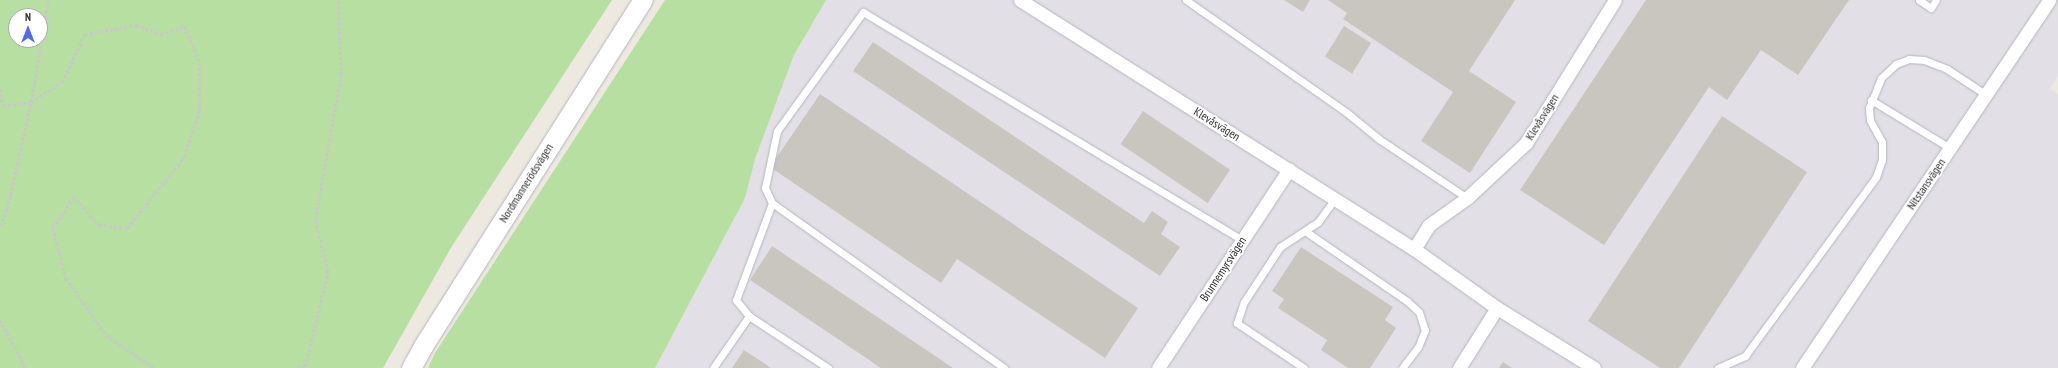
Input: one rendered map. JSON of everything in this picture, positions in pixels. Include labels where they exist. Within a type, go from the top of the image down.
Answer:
[{"type":"main road","name":"Nordmannerödsvägen","points":[[411,368],[423,346],[643,0]]},
{"type":"street","name":"Klevåsvägen","points":[[1020,0],[1414,249],[1497,308],[1594,368]]},
{"type":"street","name":"Klevåsvägen","points":[[1414,249],[1429,225],[1467,198],[1526,143],[1615,0]]},
{"type":"street","name":"Nitstansvägen","points":[[1802,368],[2049,0]]},
{"type":"street","name":"Brunnemyrsvägen","points":[[1158,368],[1289,169]]},
{"type":"street","points":[[1459,368],[1497,308]]},
{"type":"lane","points":[[1186,0],[1346,112],[1379,139],[1467,198]]},
{"type":"lane","points":[[1919,0],[1931,8],[1936,0]]},
{"type":"lane","points":[[1004,368],[772,203],[765,188],[777,131],[863,12],[1242,240]]},
{"type":"lane","points":[[1718,368],[1745,356],[1876,177],[1882,160],[1882,142],[1870,120],[1871,100],[1881,78],[1896,64],[1909,59],[1924,60],[1947,69],[1985,94]]},
{"type":"lane","points":[[1871,100],[1950,148]]},
{"type":"lane","points":[[1304,368],[1237,323],[1244,302],[1280,247],[1318,222],[1335,199]]},
{"type":"lane","points":[[772,203],[736,300],[749,316],[828,368]]},
{"type":"lane","points":[[1305,231],[1407,301],[1419,312],[1425,330],[1418,347],[1402,368]]},
{"type":"lane","points":[[713,368],[749,316]]},
{"type":"path","points":[[0,226],[7,209],[31,102],[48,0]]},
{"type":"path","points":[[297,368],[305,366],[328,272],[315,220],[341,75],[338,0]]},
{"type":"path","points":[[0,89],[3,106],[31,102],[62,82],[85,34],[136,25],[161,34],[185,26],[200,63],[200,111],[183,160],[127,229],[98,225],[74,197],[53,228],[66,278],[106,335],[154,368]]},
{"type":"path","points":[[0,320],[26,368]]},
{"type":"shaded area","points":[[826,0],[2058,0],[2058,76],[2050,88],[2058,94],[2058,368],[655,368],[745,198],[755,159],[794,55]]},
{"type":"green space","points":[[0,0],[612,0],[452,246],[383,368],[0,368]]},
{"type":"green space","points":[[665,0],[826,0],[794,55],[755,159],[745,198],[655,368],[428,368],[435,353]]},
{"type":"building","points":[[1284,0],[1310,0],[1303,12]]},
{"type":"building","points":[[1328,0],[1515,0],[1469,71],[1516,102],[1470,173],[1421,141],[1453,92],[1343,19],[1347,13]]},
{"type":"building","points":[[1646,0],[1849,0],[1798,75],[1761,50],[1727,100],[1709,87],[1604,245],[1520,190]]},
{"type":"building","points":[[1344,26],[1371,43],[1352,73],[1325,57]]},
{"type":"building","points":[[873,42],[1144,223],[1152,211],[1168,222],[1161,234],[1180,247],[1160,276],[853,71]]},
{"type":"building","points":[[820,94],[1138,308],[1105,358],[957,259],[941,283],[770,167]]},
{"type":"building","points":[[1143,111],[1230,170],[1208,203],[1121,144]]},
{"type":"building","points":[[1722,116],[1807,172],[1679,368],[1660,368],[1588,321]]},
{"type":"building","points":[[772,246],[953,368],[881,368],[750,280]]},
{"type":"building","points":[[1301,247],[1393,307],[1385,320],[1396,328],[1370,368],[1348,368],[1321,350],[1327,340],[1278,308],[1284,299],[1272,291]]},
{"type":"building","points":[[744,350],[771,368],[732,368]]},
{"type":"building","points":[[1503,362],[1512,368],[1499,368]]}]
